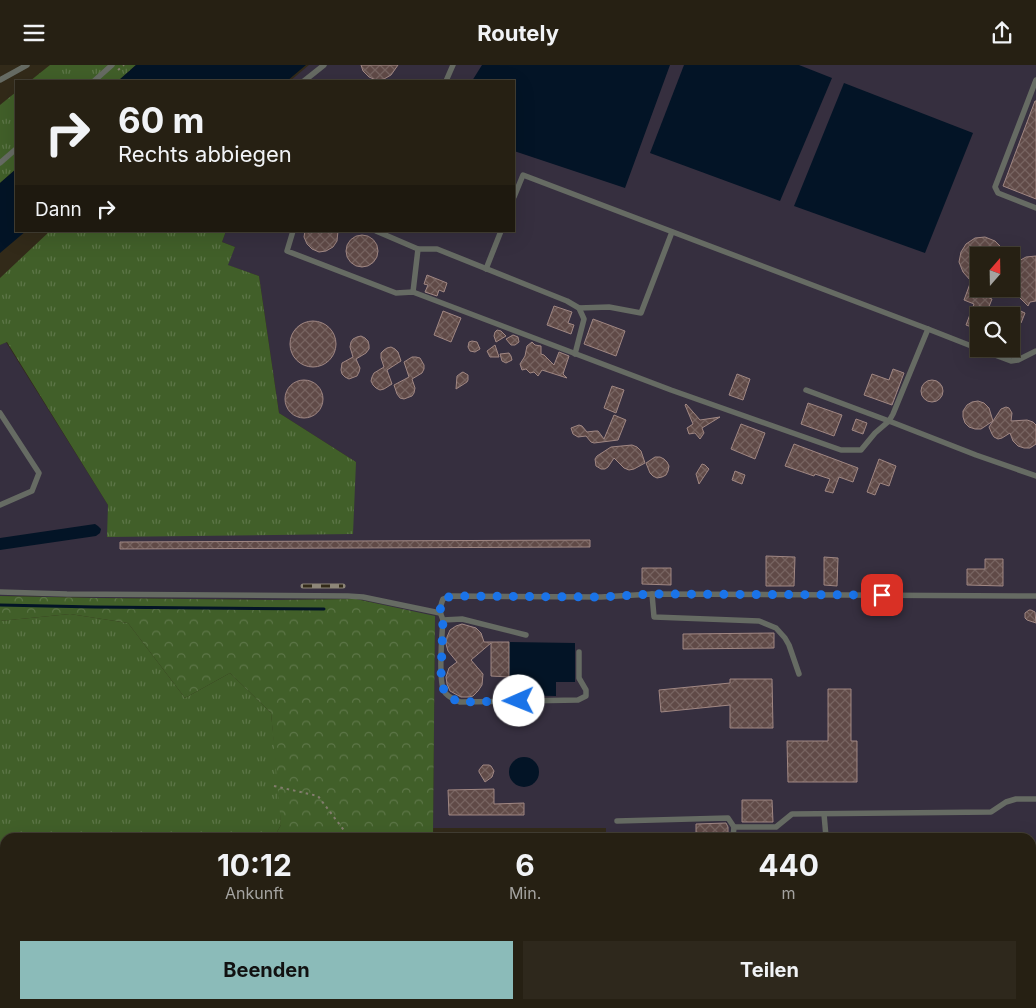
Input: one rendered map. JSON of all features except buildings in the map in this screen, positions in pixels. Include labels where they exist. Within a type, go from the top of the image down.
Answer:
[{"type":"lane","points":[[0,80],[28,65]]},
{"type":"lane","points":[[95,80],[112,65]]},
{"type":"lane","points":[[305,80],[324,65]]},
{"type":"lane","points":[[446,80],[452,65]]},
{"type":"lane","points":[[1036,80],[995,187],[998,193],[1036,208]]},
{"type":"lane","points":[[0,163],[15,150]]},
{"type":"lane","points":[[515,195],[523,175],[970,345]]},
{"type":"lane","points":[[293,232],[287,251],[396,293],[413,292],[671,390],[841,450],[861,450],[875,433],[889,421],[928,329]]},
{"type":"lane","points":[[378,232],[418,249],[437,249],[567,301],[579,308],[609,307],[641,313],[672,232]]},
{"type":"lane","points":[[486,269],[500,232]]},
{"type":"lane","points":[[413,292],[418,249]]},
{"type":"lane","points":[[575,354],[584,319],[579,308]]},
{"type":"lane","points":[[1000,357],[1011,361],[1018,360],[1036,351]]},
{"type":"lane","points":[[806,390],[1036,476]]},
{"type":"lane","points":[[0,413],[39,473],[32,491],[0,505]]},
{"type":"lane","points":[[0,592],[363,597],[441,617],[462,619],[526,635]]},
{"type":"lane","points":[[652,594],[654,617],[759,621],[776,628],[789,645],[799,674]]},
{"type":"lane","points":[[579,652],[579,678],[586,690],[586,696],[578,701],[460,702],[450,698],[444,691],[441,677],[441,605],[443,599],[452,596],[601,597],[652,594],[1036,596]]},
{"type":"lane","points":[[734,827],[776,827],[792,814],[991,812],[1006,802],[1016,799],[1036,799]]},
{"type":"lane","points":[[824,814],[826,833]]},
{"type":"lane","points":[[618,821],[728,818],[734,827],[733,833]]},
{"type":"path","points":[[274,786],[318,796],[346,833]]},
{"type":"shaded area","points":[[309,65],[1036,65],[1036,833],[606,833],[606,828],[433,828],[435,617],[356,599],[275,600],[0,596],[0,345],[6,342],[108,505],[356,462],[279,413],[259,276],[227,265],[235,247],[222,242],[226,232],[515,232],[515,80],[291,80]]},
{"type":"green space","points":[[50,65],[136,65],[119,80],[31,80]]},
{"type":"green space","points":[[15,93],[15,170],[0,183],[0,105]]},
{"type":"green space","points":[[49,232],[226,232],[222,242],[235,247],[228,265],[259,276],[279,413],[356,462],[353,534],[107,537],[108,505],[7,342],[0,345],[0,278]]},
{"type":"green space","points":[[0,596],[275,600],[356,599],[435,616],[433,833],[276,833],[281,825],[271,713],[230,673],[185,698],[128,623],[70,614],[0,621]]},
{"type":"green space","points":[[70,614],[128,623],[185,698],[230,673],[271,713],[280,798],[281,825],[276,833],[0,833],[0,621]]},
{"type":"water","points":[[136,65],[306,65],[288,80],[119,80]]},
{"type":"water","points":[[482,65],[670,65],[625,188],[515,151],[515,80],[473,80]]},
{"type":"water","points":[[684,65],[799,65],[832,78],[780,201],[650,153]]},
{"type":"water","points":[[844,83],[973,133],[925,253],[794,206]]},
{"type":"water","points":[[15,170],[15,232],[25,232],[0,253],[0,183]]},
{"type":"water","points":[[95,524],[101,529],[100,533],[96,536],[0,550],[0,538]]},
{"type":"water","points":[[509,642],[575,643],[575,682],[556,682],[556,696],[503,695],[503,682],[509,682]]},
{"type":"water","points":[[524,757],[535,761],[539,772],[535,783],[524,787],[513,783],[509,772],[513,761]]},
{"type":"waterway","points":[[0,605],[324,609]]},
{"type":"railway","points":[[303,586],[343,586]]},
{"type":"route","points":[[519,701],[460,702],[450,698],[444,691],[441,677],[443,619],[440,613],[443,599],[452,596],[601,597],[652,594],[882,595]]}]
